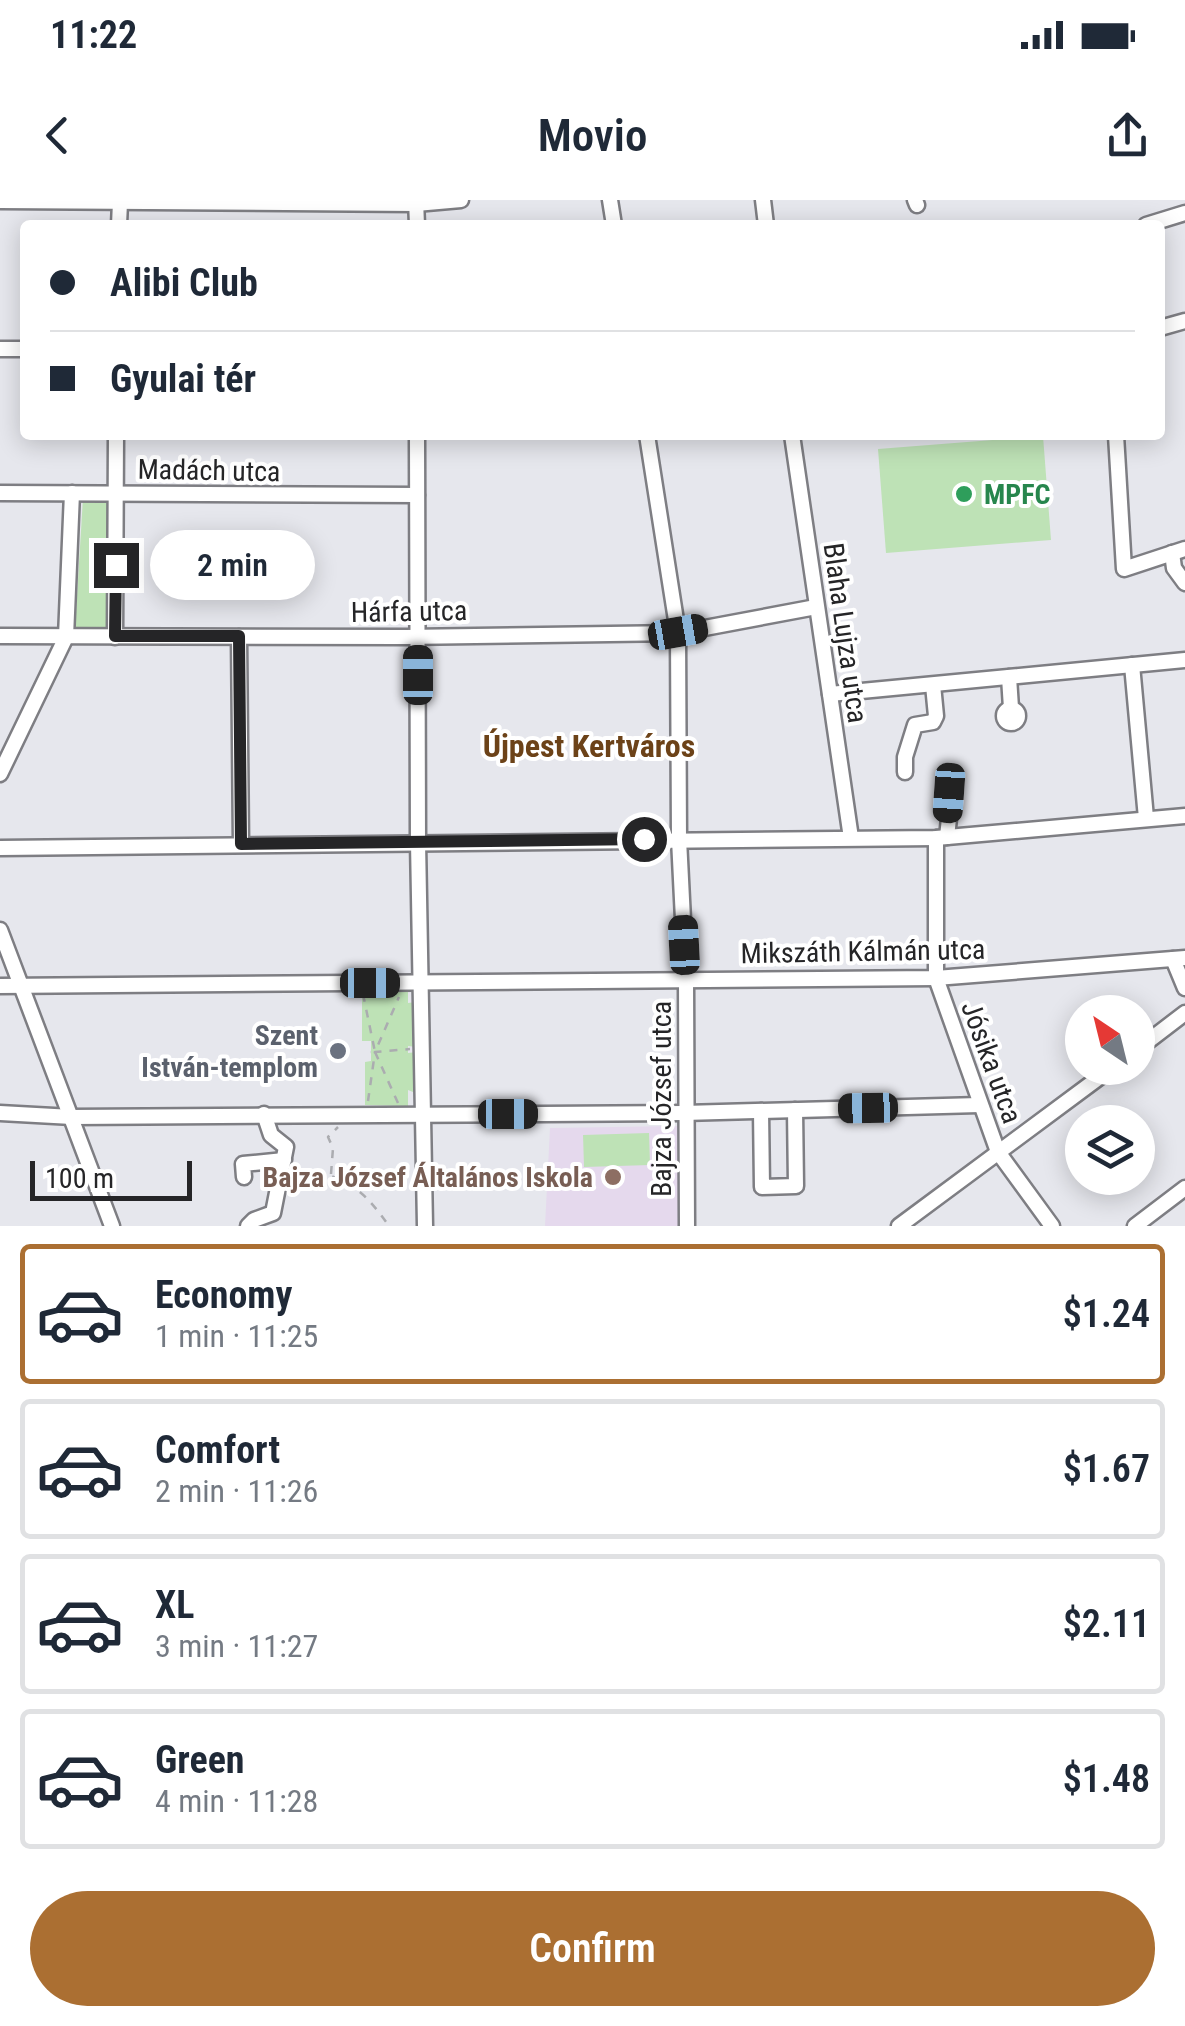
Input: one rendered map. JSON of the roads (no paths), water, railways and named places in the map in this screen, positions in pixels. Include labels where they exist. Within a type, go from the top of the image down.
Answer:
[{"type":"street","points":[[0,201],[461,200]]},
{"type":"street","points":[[115,636],[116,440]]},
{"type":"street","points":[[417,440],[418,842],[425,1226]]},
{"type":"street","name":"Bajza József utca","points":[[648,440],[678,632],[687,1226]]},
{"type":"street","name":"Blaha Lujza utca","points":[[793,440],[851,838]]},
{"type":"street","points":[[1116,440],[1124,568],[1178,551]]},
{"type":"street","name":"Madách utca","points":[[0,493],[417,496]]},
{"type":"street","points":[[0,774],[66,637],[72,493]]},
{"type":"street","points":[[1178,551],[1174,568],[1185,583]]},
{"type":"street","name":"Hárfa utca","points":[[0,636],[678,632],[816,607]]},
{"type":"street","points":[[239,636],[241,844]]},
{"type":"street","points":[[830,694],[1185,660]]},
{"type":"street","points":[[1132,666],[1146,818]]},
{"type":"street","points":[[1009,677],[1021,713]]},
{"type":"street","points":[[905,772],[909,735],[915,726],[933,722],[936,716],[933,685]]},
{"type":"street","name":"Jósika utca","points":[[952,790],[942,838],[936,978],[998,1152],[1052,1226]]},
{"type":"street","points":[[0,848],[942,838],[1185,816]]},
{"type":"street","points":[[0,930],[112,1226]]},
{"type":"street","points":[[1179,958],[1185,988]]},
{"type":"street","name":"Mikszáth Kálmán utca","points":[[22,986],[936,978],[1179,958]]},
{"type":"street","points":[[0,986],[22,986]]},
{"type":"street","points":[[1155,1036],[1185,1014]]},
{"type":"street","points":[[898,1226],[1089,1085]]},
{"type":"street","points":[[0,1114],[684,1113],[980,1105]]},
{"type":"street","points":[[760,1111],[762,1186],[796,1186],[795,1110]]},
{"type":"street","points":[[248,1226],[266,1221],[273,1213],[286,1147],[272,1134],[264,1114]]},
{"type":"street","points":[[244,1177],[244,1164],[284,1160]]},
{"type":"street","points":[[1135,1226],[1185,1188]]},
{"type":"place","name":"MPFC","points":[[964,494]]},
{"type":"place","name":"Szent István-templom","points":[[338,1051]]},
{"type":"place","name":"Bajza József Általános Iskola","points":[[613,1177]]},
{"type":"district","name":"Újpest Kertváros","points":[[589,746]]}]
